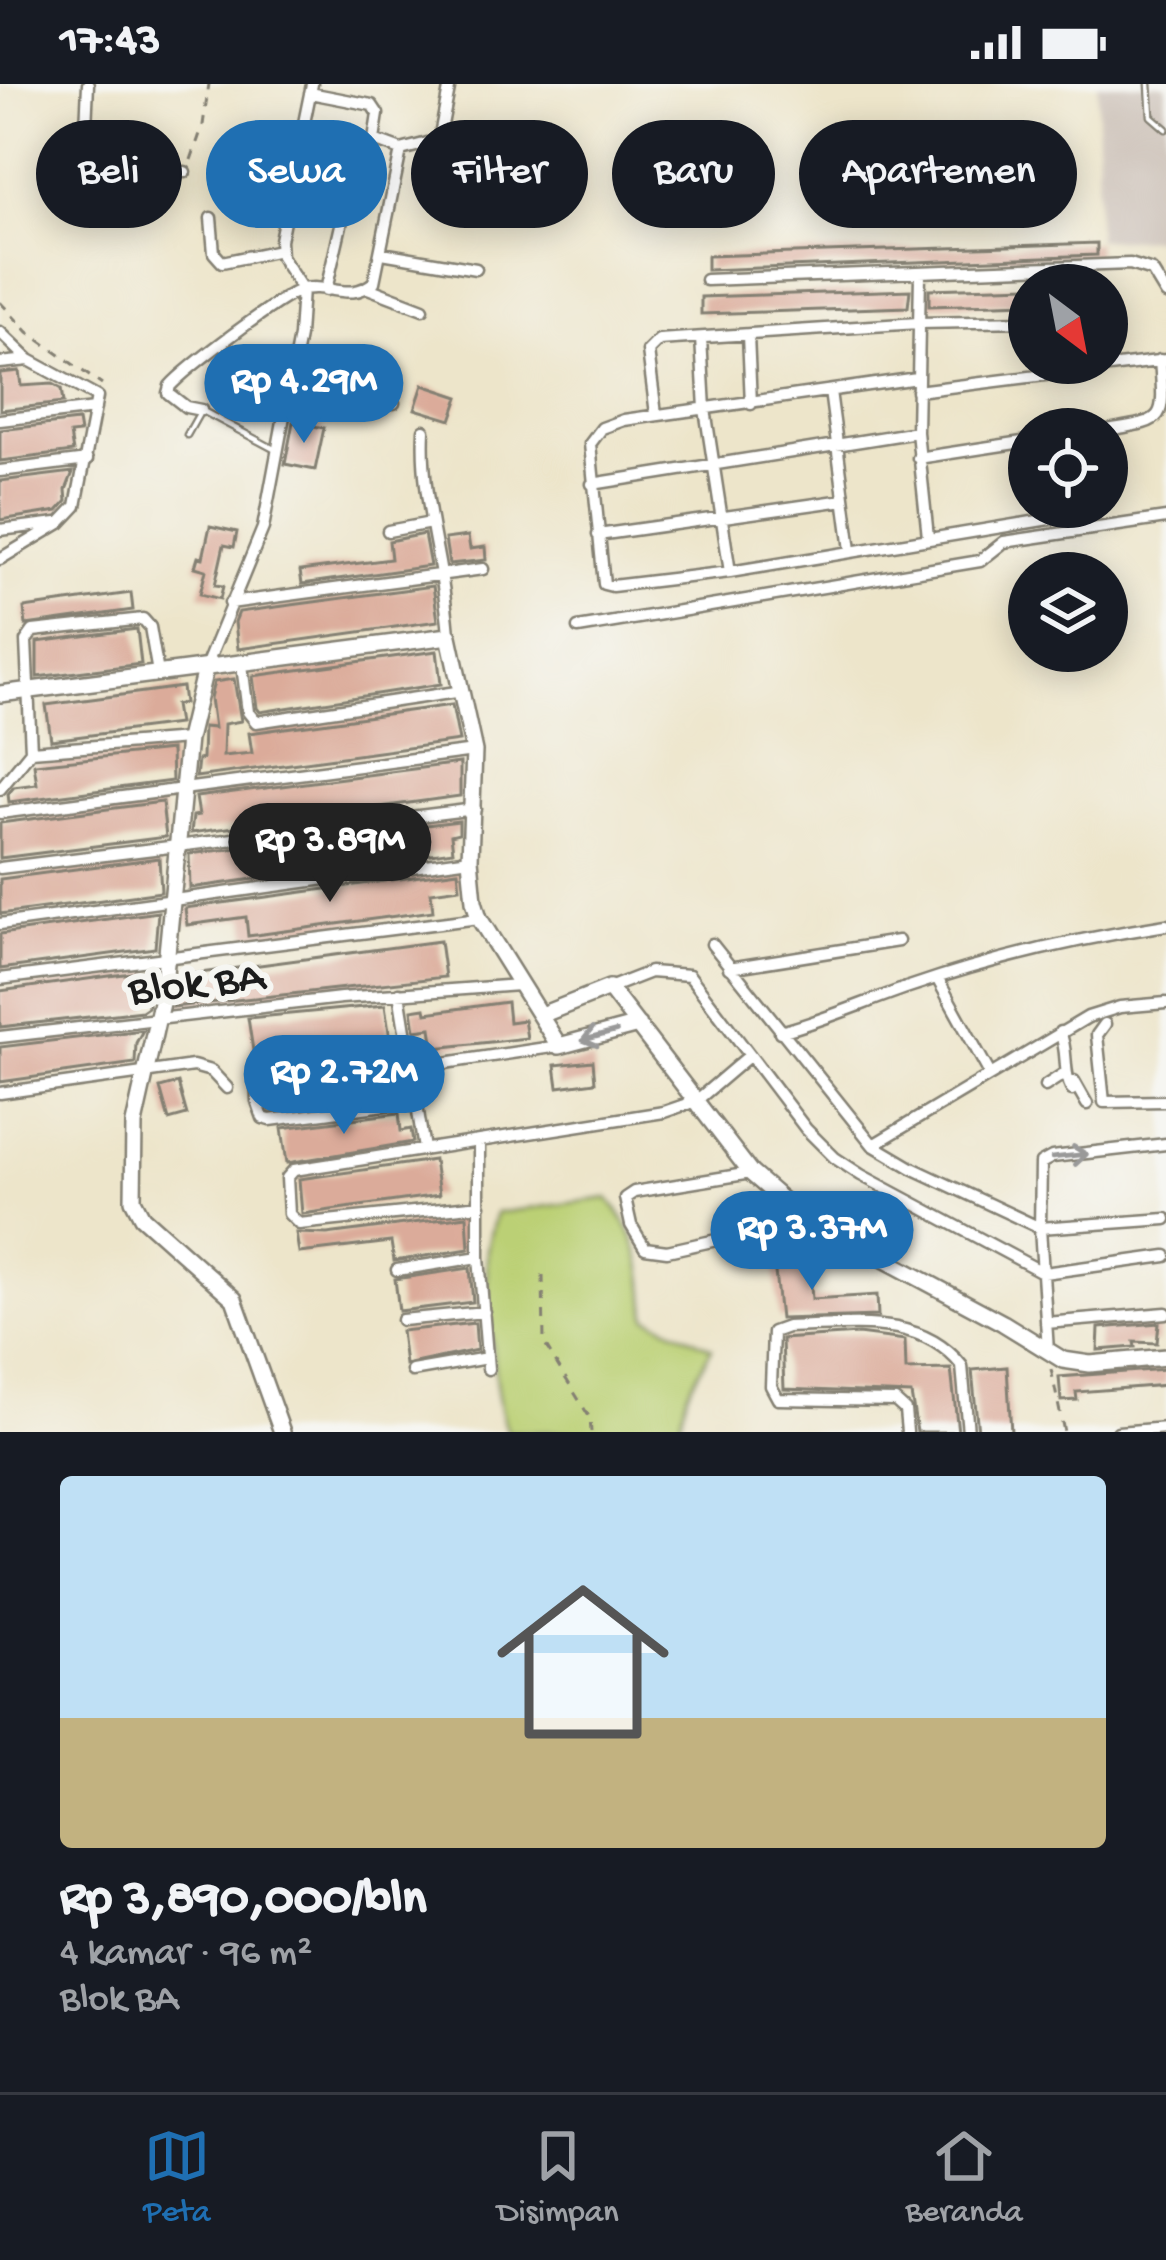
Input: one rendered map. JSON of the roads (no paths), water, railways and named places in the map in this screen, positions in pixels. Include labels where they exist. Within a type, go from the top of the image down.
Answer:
[{"type":"street","points":[[88,84],[86,128],[113,152],[121,167],[185,172]]},
{"type":"street","points":[[282,1432],[234,1299],[133,1204],[131,1154],[158,1019],[188,739],[205,669],[260,542],[290,387],[302,290],[280,250],[311,88],[372,105],[378,114],[374,140],[401,150],[439,140],[450,84]]},
{"type":"street","points":[[201,410],[173,400],[167,391],[172,382],[257,317],[302,290],[355,294],[374,282],[401,150]]},
{"type":"street","points":[[211,228],[219,260],[280,250]]},
{"type":"street","points":[[326,290],[340,228]]},
{"type":"street","points":[[382,253],[476,269]]},
{"type":"street","points":[[706,280],[1130,264],[1152,271],[1166,294]]},
{"type":"street","points":[[920,274],[916,432],[928,536]]},
{"type":"street","points":[[368,288],[423,309]]},
{"type":"street","points":[[656,414],[648,351],[652,344],[918,323],[1008,321]]},
{"type":"street","points":[[0,332],[29,360],[96,403]]},
{"type":"street","points":[[748,335],[752,404]]},
{"type":"street","points":[[701,338],[705,409],[730,572]]},
{"type":"street","points":[[0,363],[29,360]]},
{"type":"street","points":[[1128,362],[1163,360],[1160,417],[1128,427]]},
{"type":"street","points":[[1008,373],[656,414],[615,422],[595,434],[590,444],[602,579],[609,586],[730,572],[1008,523]]},
{"type":"street","points":[[290,387],[394,403]]},
{"type":"street","points":[[830,391],[851,550]]},
{"type":"street","points":[[0,420],[96,403]]},
{"type":"street","points":[[0,559],[60,523],[76,506],[96,403]]},
{"type":"street","points":[[424,430],[423,477],[474,752],[470,859],[479,918],[559,1046]]},
{"type":"street","points":[[592,484],[916,432]]},
{"type":"street","points":[[919,458],[1008,444]]},
{"type":"street","points":[[0,471],[87,460]]},
{"type":"street","points":[[598,535],[844,500]]},
{"type":"street","points":[[1128,523],[1166,518]]},
{"type":"street","points":[[0,530],[60,523]]},
{"type":"street","points":[[388,531],[431,523]]},
{"type":"street","points":[[578,628],[980,561],[1004,542],[1094,528]]},
{"type":"street","points":[[230,603],[483,569]]},
{"type":"street","points":[[0,789],[31,751],[24,690],[26,641],[43,628],[142,619],[150,627],[158,673]]},
{"type":"street","points":[[0,694],[449,636]]},
{"type":"street","points":[[242,665],[248,712],[256,722],[463,691]]},
{"type":"street","points":[[31,751],[188,739]]},
{"type":"street","points":[[0,813],[474,752]]},
{"type":"street","points":[[0,868],[475,808]]},
{"type":"street","points":[[0,924],[470,859]]},
{"type":"street","points":[[0,979],[479,918]]},
{"type":"street","points":[[780,1032],[840,1016],[937,978],[1073,942],[1166,925]]},
{"type":"street","points":[[729,968],[898,941]]},
{"type":"street","points":[[712,944],[873,1145],[1040,1228],[1166,1219]]},
{"type":"street","points":[[541,1015],[650,972],[689,976],[806,1129],[835,1158],[1043,1259],[1166,1256]]},
{"type":"street","points":[[937,978],[990,1074]]},
{"type":"street","name":"Blok BA","points":[[0,1037],[399,993],[519,985]]},
{"type":"street","points":[[609,988],[776,1198],[1063,1360],[1082,1364],[1166,1357]]},
{"type":"street","points":[[399,993],[424,1149]]},
{"type":"street","points":[[873,1145],[1103,1010],[1166,1003]]},
{"type":"street","points":[[1106,1024],[1098,1030],[1097,1047],[1106,1103],[1166,1101]]},
{"type":"street","points":[[411,1068],[559,1046],[638,1025]]},
{"type":"street","points":[[1060,1032],[1072,1090]]},
{"type":"street","points":[[406,1046],[266,1066],[256,1072],[257,1101],[263,1118],[270,1120],[416,1102]]},
{"type":"street","points":[[1045,1086],[1067,1062],[1097,1047]]},
{"type":"street","points":[[480,1205],[304,1225],[291,1219],[286,1183],[291,1172],[630,1119],[696,1100],[750,1055]]},
{"type":"street","points":[[1067,1062],[1087,1104]]},
{"type":"street","points":[[0,1093],[200,1067],[227,1088]]},
{"type":"street","points":[[412,1371],[488,1364],[478,1257],[479,1141]]},
{"type":"street","points":[[1048,1351],[1039,1171],[1045,1160],[1166,1144]]},
{"type":"street","points":[[752,1173],[634,1192],[624,1201],[631,1225],[649,1251],[697,1246],[730,1237],[776,1198]]},
{"type":"street","points":[[398,1270],[478,1257]]},
{"type":"street","points":[[403,1321],[484,1312]]},
{"type":"street","points":[[1046,1323],[1166,1313]]},
{"type":"street","points":[[907,1432],[905,1410],[892,1400],[778,1399],[771,1386],[773,1332],[787,1327],[895,1325],[914,1331],[962,1366],[968,1432]]},
{"type":"street","points":[[1118,1432],[1166,1428]]},
{"type":"lane","points":[[1149,84],[1153,119],[1166,129]]},
{"type":"lane","points":[[188,435],[201,410],[279,451]]}]
